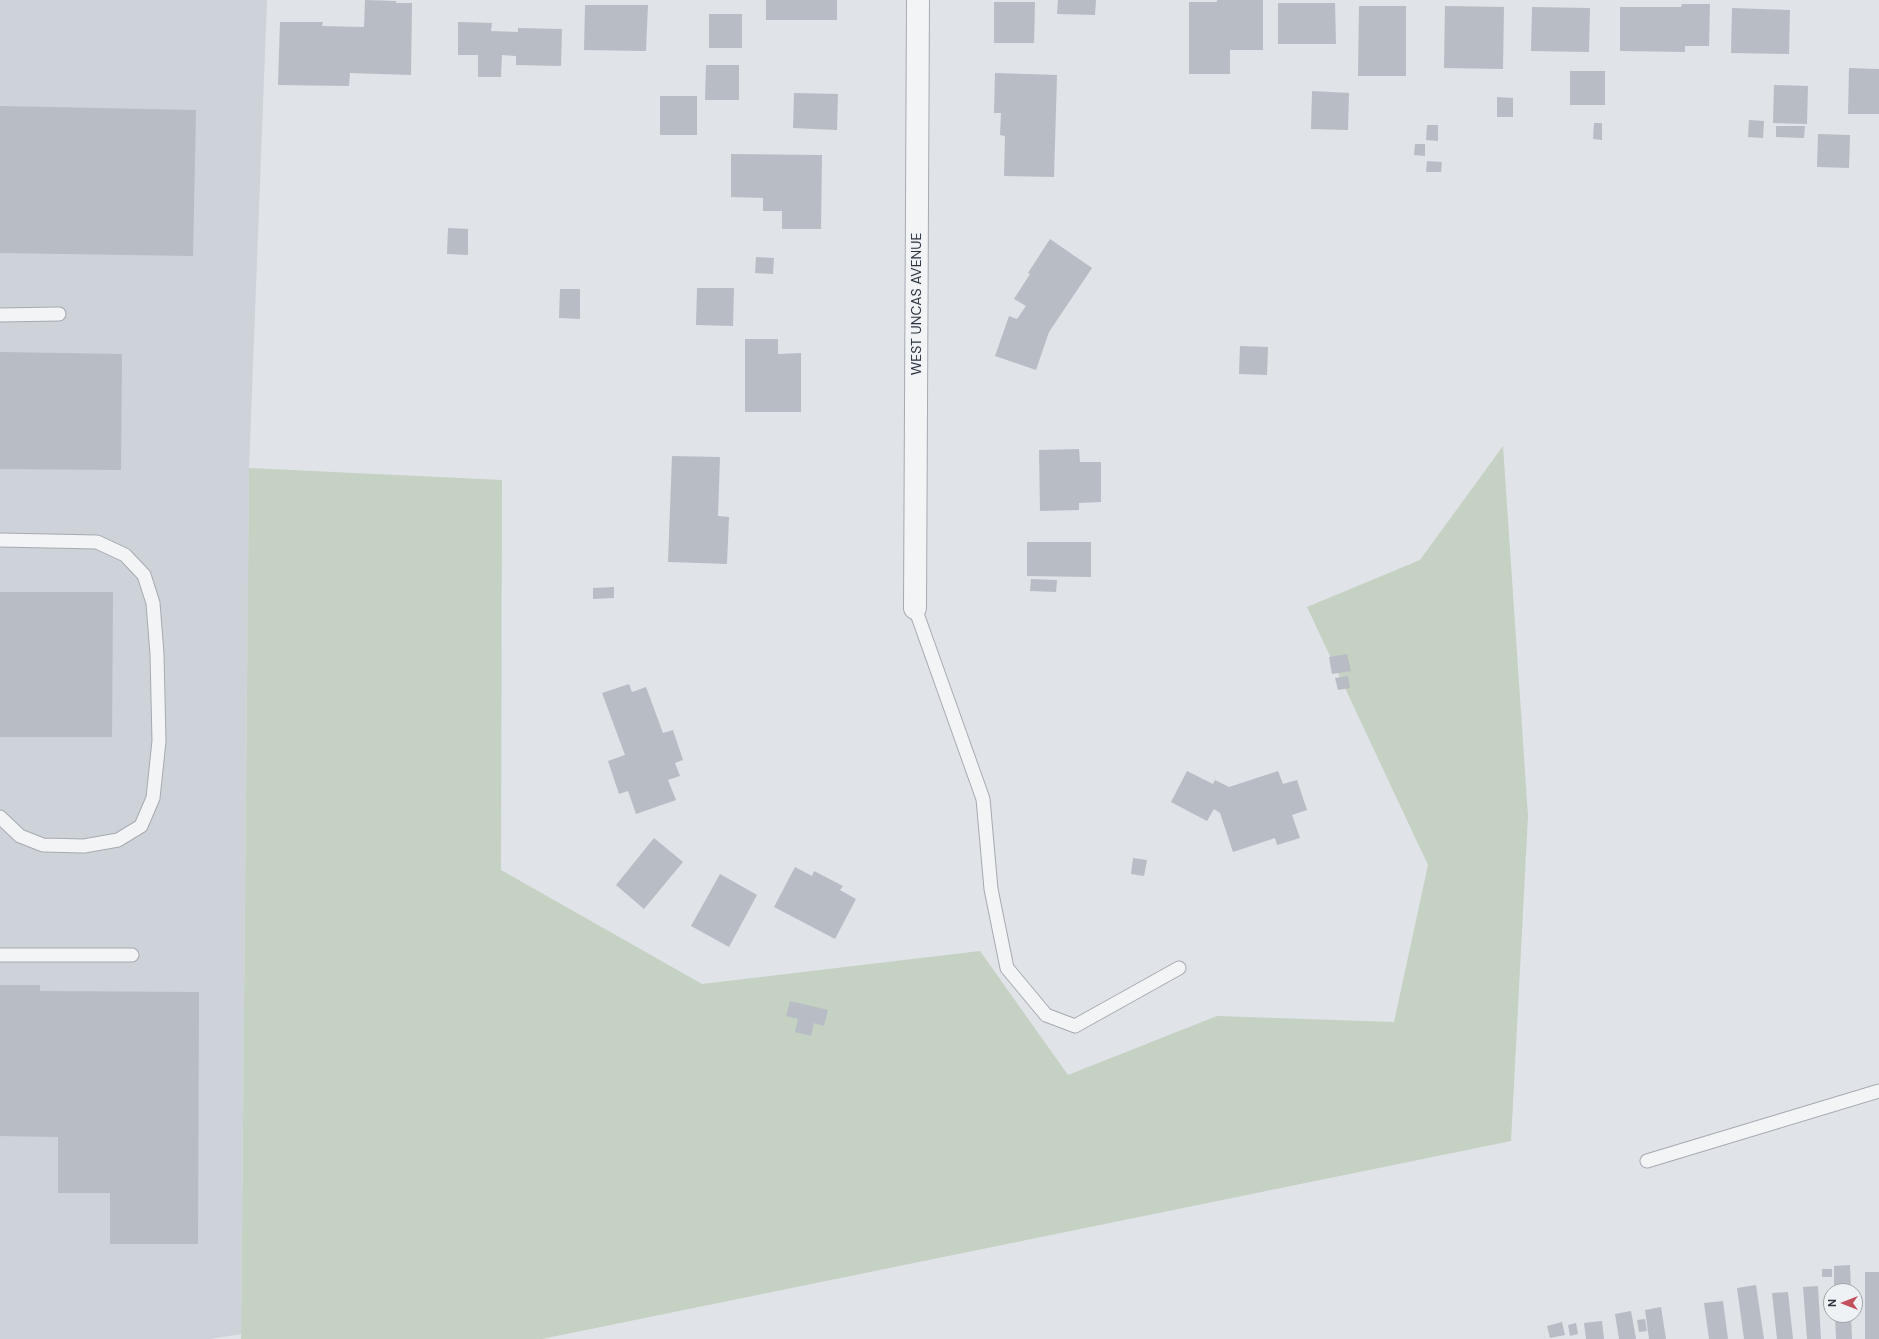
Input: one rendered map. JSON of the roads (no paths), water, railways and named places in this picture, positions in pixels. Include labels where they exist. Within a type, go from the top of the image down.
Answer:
[{"type":"street","name":"WEST UNCAS AVENUE","points":[[915,608],[918,0]]},
{"type":"lane","points":[[0,315],[59,314]]},
{"type":"lane","points":[[0,540],[97,542],[125,555],[144,575],[153,603],[157,654],[159,741],[153,798],[141,826],[118,840],[84,846],[43,845],[20,836],[0,817]]},
{"type":"lane","points":[[915,608],[983,799],[991,889],[1007,968],[1046,1015],[1075,1026],[1179,968]]},
{"type":"lane","points":[[0,955],[132,955]]},
{"type":"lane","points":[[1647,1161],[1879,1091]]}]
